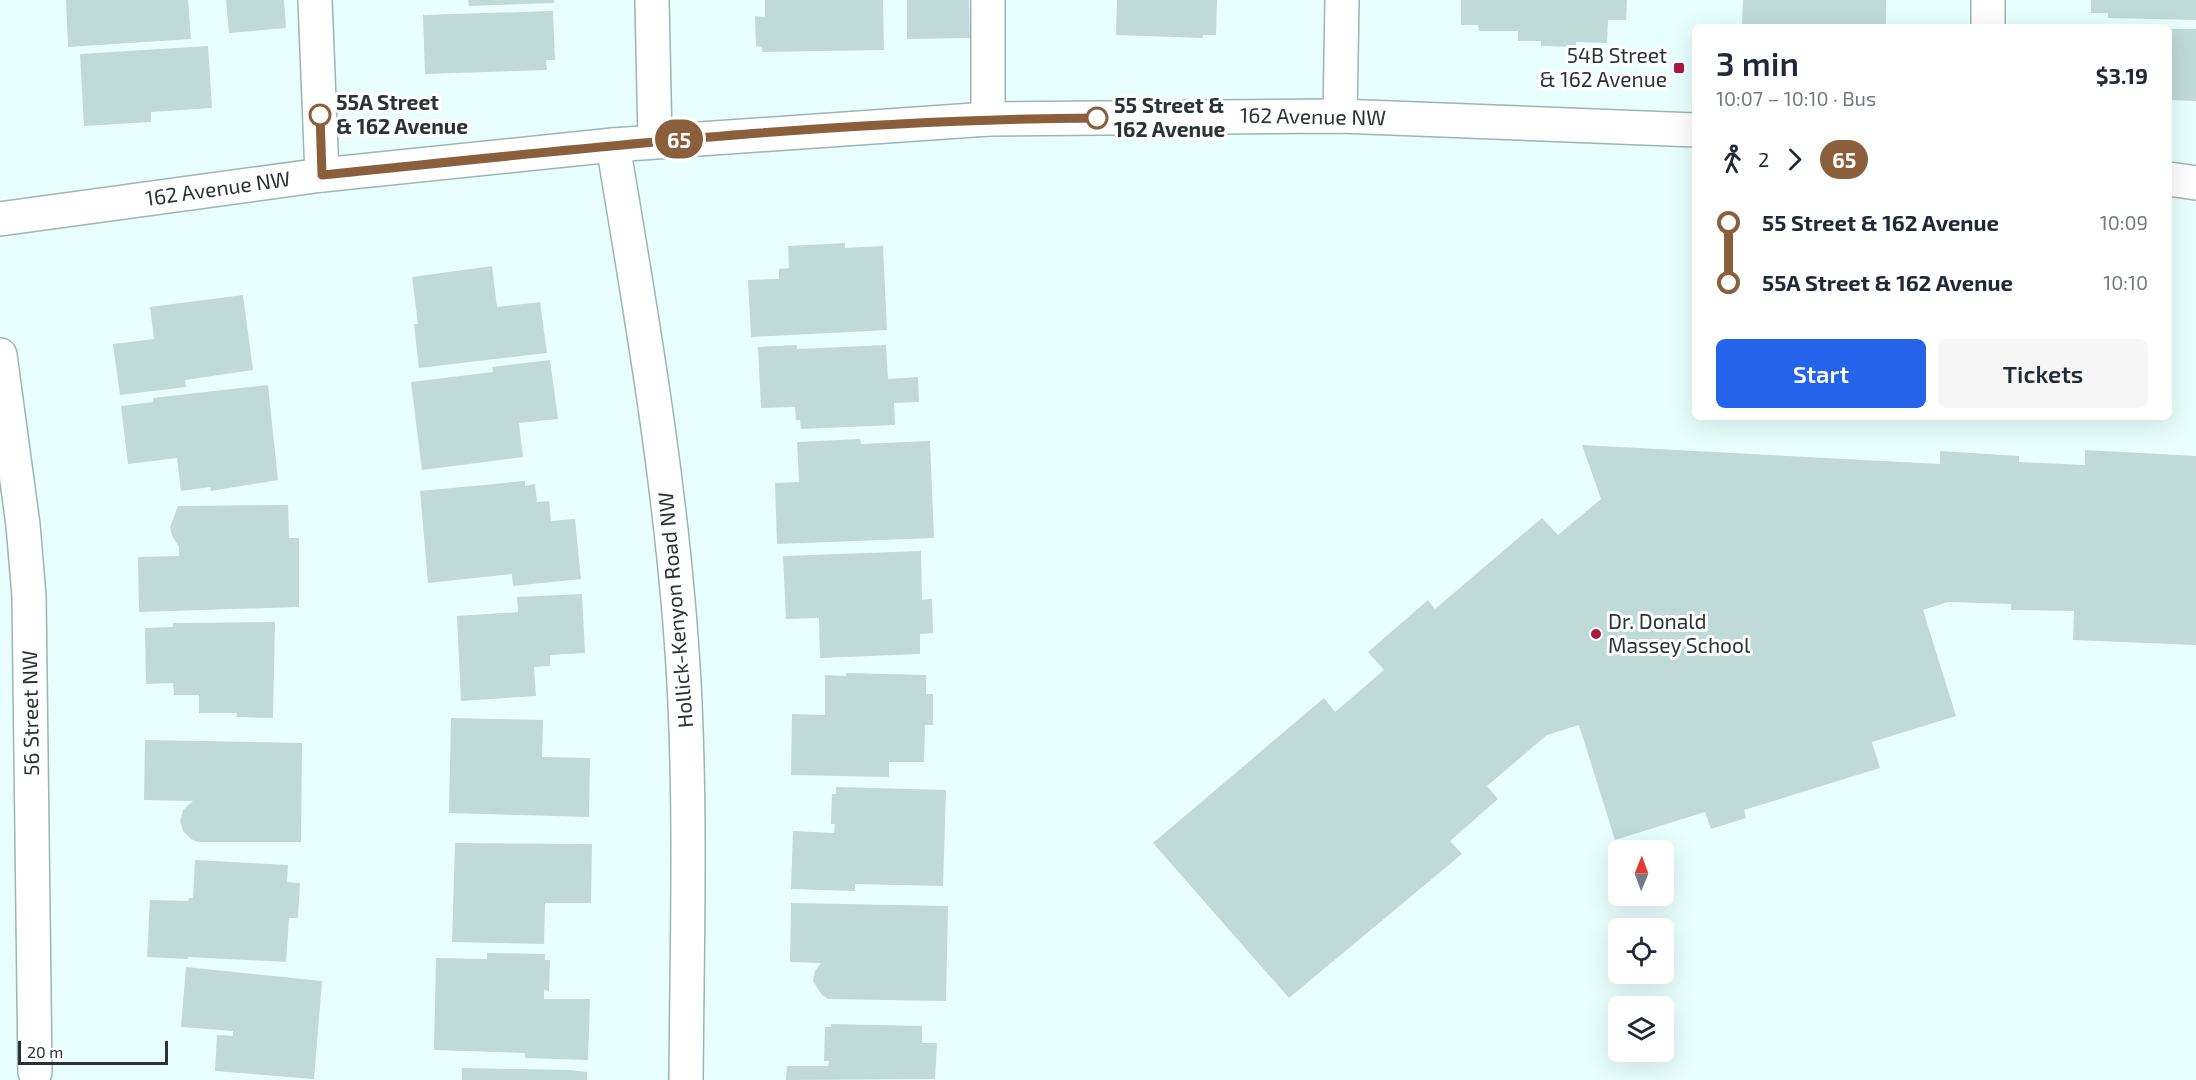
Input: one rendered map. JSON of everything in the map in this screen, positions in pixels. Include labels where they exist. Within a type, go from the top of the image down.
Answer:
[{"type":"street","points":[[315,0],[322,175]]},
{"type":"street","points":[[652,0],[656,141]]},
{"type":"street","points":[[988,0],[988,119]]},
{"type":"street","points":[[1340,116],[1342,0]]},
{"type":"street","points":[[1988,0],[1988,24]]},
{"type":"street","name":"162 Avenue NW","points":[[0,219],[322,175],[613,145],[988,119],[1340,116],[1692,130]]},
{"type":"street","name":"Hollick-Kenyon Road NW","points":[[613,145],[655,392],[683,669],[688,768],[686,1080]]},
{"type":"street","points":[[2172,179],[2196,183]]},
{"type":"street","name":"56 Street NW","points":[[0,355],[23,525],[29,596],[35,1072]]},
{"type":"building","points":[[66,0],[188,0],[191,39],[68,47]]},
{"type":"building","points":[[226,0],[284,0],[286,28],[229,33]]},
{"type":"building","points":[[468,0],[554,0],[554,3],[469,6]]},
{"type":"building","points":[[765,0],[883,0],[884,50],[762,52],[762,47],[756,46],[755,16],[765,17]]},
{"type":"building","points":[[907,0],[969,0],[970,38],[907,39]]},
{"type":"building","points":[[1117,0],[1217,0],[1216,35],[1203,35],[1203,38],[1116,35]]},
{"type":"building","points":[[1461,0],[1627,0],[1626,20],[1608,20],[1607,43],[1576,42],[1576,47],[1541,46],[1541,41],[1518,41],[1518,31],[1479,31],[1478,25],[1461,25]]},
{"type":"building","points":[[1743,0],[1886,0],[1886,24],[1742,24]]},
{"type":"building","points":[[2091,0],[2196,0],[2196,20],[2108,18],[2108,13],[2091,13]]},
{"type":"building","points":[[553,11],[555,60],[546,60],[547,70],[425,74],[423,15]]},
{"type":"building","points":[[2172,29],[2196,29],[2196,101],[2172,100]]},
{"type":"building","points":[[208,46],[212,108],[151,112],[151,122],[84,126],[80,54]]},
{"type":"building","points":[[845,243],[845,248],[883,246],[887,330],[751,337],[748,280],[779,279],[779,269],[789,268],[788,246]]},
{"type":"building","points":[[492,266],[497,307],[540,302],[547,353],[419,368],[414,324],[418,324],[412,277]]},
{"type":"building","points":[[243,295],[253,370],[185,380],[186,387],[120,395],[113,344],[154,339],[150,307]]},
{"type":"building","points":[[797,345],[797,349],[886,345],[888,379],[918,377],[919,402],[894,403],[895,425],[801,429],[800,420],[796,420],[795,407],[761,408],[758,347]]},
{"type":"building","points":[[550,360],[558,419],[519,423],[523,457],[422,470],[411,382],[493,372],[492,367]]},
{"type":"building","points":[[268,385],[278,480],[211,491],[210,487],[181,491],[177,458],[128,464],[121,406],[153,402],[153,398]]},
{"type":"building","points":[[860,439],[861,444],[930,441],[934,538],[777,544],[775,483],[799,482],[797,442]]},
{"type":"building","points":[[1582,445],[1940,464],[1940,451],[2019,456],[2019,462],[2085,465],[2085,450],[2196,456],[2196,645],[2073,640],[2074,611],[2011,610],[2011,604],[1948,602],[1923,610],[1956,716],[1872,742],[1880,768],[1744,810],[1746,818],[1711,829],[1705,812],[1615,840],[1579,725],[1547,735],[1487,786],[1498,799],[1450,841],[1462,854],[1289,998],[1153,843],[1324,698],[1335,712],[1384,670],[1368,652],[1428,600],[1435,609],[1542,518],[1558,535],[1601,499]]},
{"type":"building","points":[[525,481],[525,486],[535,484],[537,502],[549,501],[551,521],[575,519],[581,579],[513,586],[512,574],[428,583],[420,491]]},
{"type":"building","points":[[288,505],[289,538],[299,538],[299,607],[139,612],[138,557],[179,556],[179,547],[172,536],[170,527],[178,506]]},
{"type":"building","points":[[921,551],[922,600],[932,599],[933,633],[920,634],[920,654],[820,658],[819,618],[786,619],[783,556]]},
{"type":"building","points":[[582,594],[585,653],[550,655],[550,666],[534,667],[536,696],[461,701],[457,616],[518,612],[517,597]]},
{"type":"building","points":[[275,622],[273,718],[236,717],[237,713],[199,713],[199,695],[174,695],[173,683],[146,684],[145,628],[173,627],[173,623]]},
{"type":"building","points":[[846,673],[926,675],[926,694],[933,694],[933,725],[925,725],[924,762],[889,762],[889,777],[791,775],[792,714],[825,715],[825,675],[846,676]]},
{"type":"building","points":[[451,718],[543,720],[542,757],[590,758],[589,817],[449,813]]},
{"type":"building","points":[[145,740],[302,743],[301,842],[198,842],[191,839],[183,831],[180,821],[183,810],[193,801],[144,800]]},
{"type":"building","points":[[836,787],[946,790],[943,886],[855,884],[855,891],[791,889],[793,831],[834,833],[835,824],[831,824],[832,794],[836,794]]},
{"type":"building","points":[[455,843],[592,844],[591,903],[545,903],[544,944],[452,942]]},
{"type":"building","points":[[195,860],[288,865],[287,882],[300,883],[298,918],[289,918],[286,962],[147,957],[150,900],[188,901],[189,898],[193,898]]},
{"type":"building","points":[[791,903],[948,906],[946,1001],[828,999],[822,995],[813,981],[815,971],[821,963],[790,962]]},
{"type":"building","points":[[487,953],[545,954],[545,960],[550,960],[549,991],[544,990],[544,999],[590,999],[588,1060],[525,1058],[525,1053],[434,1050],[436,958],[487,959]]},
{"type":"building","points":[[186,967],[322,981],[314,1079],[215,1071],[217,1035],[233,1036],[233,1031],[181,1027]]},
{"type":"building","points":[[831,1024],[922,1026],[922,1043],[937,1043],[935,1079],[786,1080],[787,1066],[828,1066],[829,1061],[824,1061],[825,1027],[831,1027]]},
{"type":"building","points":[[462,1068],[570,1070],[587,1072],[587,1080],[462,1080]]},
{"type":"bus line","name":"65","points":[[320,115],[322,175],[656,141],[988,119],[1097,118]]},
{"type":"place","name":"54B Street & 162 Avenue","points":[[1679,68]]},
{"type":"place","name":"55A Street & 162 Avenue","points":[[320,115]]},
{"type":"place","name":"55 Street & 162 Avenue","points":[[1097,118]]},
{"type":"place","name":"Dr. Donald Massey School","points":[[1596,634]]}]
